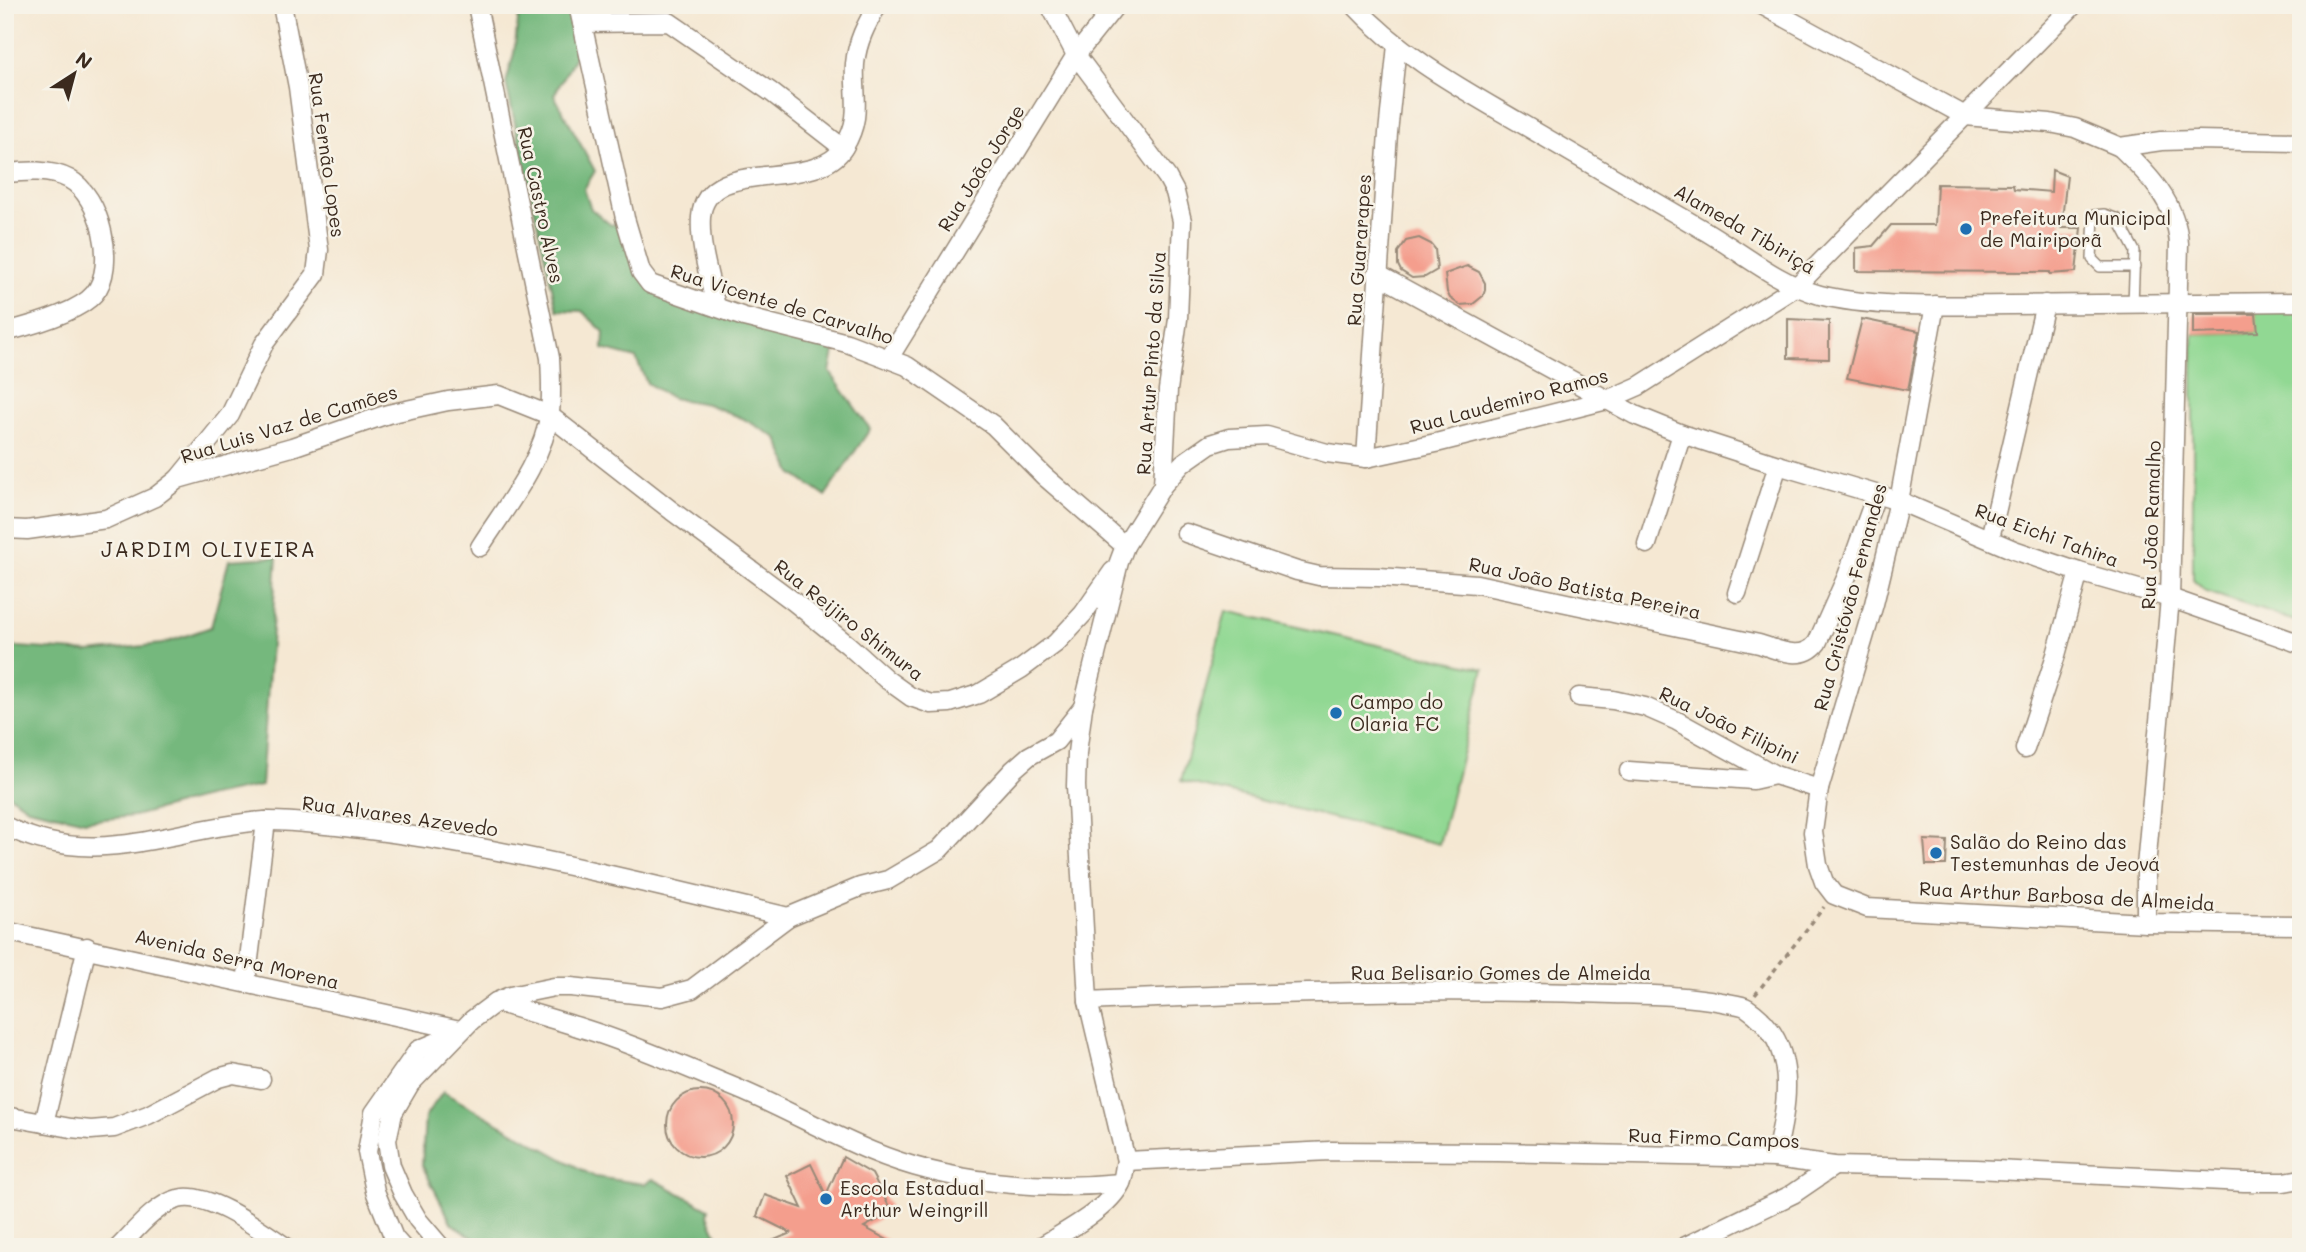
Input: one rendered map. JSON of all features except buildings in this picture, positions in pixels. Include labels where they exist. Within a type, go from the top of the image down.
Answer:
[{"type":"street","name":"Rua Fernão Lopes","points":[[178,479],[230,415],[264,344],[316,274],[319,250],[298,87],[282,5]]},
{"type":"street","name":"Rua Castro Alves","points":[[477,5],[550,358],[552,388],[550,415],[541,444],[520,485],[480,547]]},
{"type":"street","points":[[716,306],[701,218],[708,195],[729,182],[811,169],[828,162],[843,148],[856,117],[858,97],[855,66],[859,44],[865,25],[878,5]]},
{"type":"street","name":"Rua Artur Pinto da Silva","points":[[1050,5],[1076,55],[1167,177],[1175,192],[1182,220],[1178,319],[1168,390],[1163,485],[1122,554],[1083,707],[1077,753],[1082,929],[1088,1001],[1126,1161]]},
{"type":"street","name":"Rua João Jorge","points":[[889,358],[1076,55],[1116,5]]},
{"type":"street","name":"Alameda Tibiriçá","points":[[1354,5],[1397,46],[1443,78],[1797,286],[1819,295],[1850,301],[1935,305],[2301,302]]},
{"type":"street","points":[[1762,5],[1965,116],[2050,123],[2075,128],[2120,147],[2173,141],[2301,142]]},
{"type":"street","name":"Rua Laudemiro Ramos","points":[[1163,485],[1183,463],[1210,444],[1229,438],[1267,436],[1327,453],[1366,458],[1425,446],[1606,400],[1639,386],[1797,286],[2074,5]]},
{"type":"street","points":[[580,14],[669,22],[771,92],[843,148]]},
{"type":"street","name":"Rua Vicente de Carvalho","points":[[580,14],[625,218],[641,272],[650,284],[889,358],[932,381],[993,425],[1122,554]]},
{"type":"street","name":"Rua Guararapes","points":[[1366,458],[1377,274],[1397,46]]},
{"type":"street","name":"Rua João Ramalho","points":[[2120,147],[2148,176],[2174,214],[2179,243],[2170,598],[2146,867],[2146,923]]},
{"type":"street","points":[[5,173],[27,170],[57,174],[70,179],[84,190],[102,234],[106,265],[102,281],[93,296],[61,314],[5,332]]},
{"type":"street","name":"Rua Eichi Tahira","points":[[1377,274],[1606,400],[1682,434],[1899,501],[2014,550],[2170,598],[2301,644]]},
{"type":"street","points":[[1990,538],[2045,304]]},
{"type":"street","name":"Rua Cristóvão Fernandes","points":[[1834,895],[1824,882],[1818,865],[1814,832],[1819,789],[1874,604],[1899,501],[1935,305]]},
{"type":"street","name":"Rua Luis Vaz de Camões","points":[[5,529],[27,530],[106,519],[155,497],[178,479],[292,447],[388,414],[448,401],[499,394],[550,415]]},
{"type":"street","name":"Rua Reijiro Shimura","points":[[550,415],[671,511],[793,601],[886,679],[911,697],[931,704],[950,703],[979,694],[1056,643],[1083,614],[1122,554]]},
{"type":"street","points":[[1647,544],[1682,434]]},
{"type":"street","points":[[1737,593],[1778,465]]},
{"type":"street","name":"Rua João Batista Pereira","points":[[1186,533],[1297,572],[1319,576],[1477,584],[1796,654],[1810,651],[1817,643],[1847,576],[1876,495]]},
{"type":"street","points":[[2025,749],[2048,681],[2079,572]]},
{"type":"street","name":"Rua João Filipini","points":[[1579,697],[1613,700],[1645,707],[1677,721],[1775,775],[1819,789]]},
{"type":"street","points":[[441,1247],[418,1220],[402,1194],[391,1166],[387,1140],[393,1113],[410,1084],[458,1032],[496,1002],[528,991],[571,987],[662,997],[692,989],[788,917],[860,887],[888,880],[939,850],[1013,770],[1029,756],[1056,741],[1083,707]]},
{"type":"street","points":[[1629,771],[1753,780],[1775,775]]},
{"type":"street","points":[[246,983],[266,821]]},
{"type":"street","name":"Rua Alvares Azevedo","points":[[5,826],[64,846],[97,848],[152,841],[213,826],[266,821],[301,822],[398,833],[534,856],[788,917]]},
{"type":"street","name":"Rua Arthur Barbosa de Almeida","points":[[1834,895],[1867,908],[2146,923],[2301,925]]},
{"type":"street","name":"Avenida Serra Morena","points":[[5,930],[458,1032]]},
{"type":"street","points":[[44,1123],[87,947]]},
{"type":"street","name":"Rua Belisario Gomes de Almeida","points":[[1088,1001],[1233,994],[1476,990],[1689,995],[1745,1007]]},
{"type":"street","points":[[496,1002],[591,1031],[679,1065],[905,1164],[943,1174],[1003,1182],[1053,1186],[1121,1183]]},
{"type":"street","points":[[1745,1007],[1774,1038],[1785,1062],[1788,1087],[1774,1158]]},
{"type":"street","points":[[402,1247],[394,1238],[374,1191],[367,1152],[374,1113],[418,1050],[458,1032]]},
{"type":"street","points":[[5,1116],[91,1130],[114,1128],[148,1115],[218,1078],[233,1073],[261,1079]]},
{"type":"street","name":"Rua Firmo Campos","points":[[1126,1161],[1330,1151],[1498,1152],[1774,1158],[1834,1166],[1976,1169],[2244,1182],[2284,1182],[2301,1179]]},
{"type":"street","points":[[1040,1247],[1104,1204],[1121,1183],[1126,1161]]},
{"type":"street","points":[[1684,1247],[1793,1194],[1834,1166]]},
{"type":"street","points":[[119,1247],[164,1205],[179,1198],[198,1199],[222,1208],[286,1247]]},
{"type":"lane","points":[[2133,304],[2135,267],[2135,251],[2118,219],[2104,214],[2094,215],[2092,259],[2095,264],[2100,267],[2135,267]]},
{"type":"path","points":[[1745,1007],[1834,895]]},
{"type":"green space","points":[[520,5],[573,5],[582,44],[554,95],[595,171],[584,189],[591,209],[611,225],[623,223],[640,275],[835,347],[830,372],[870,429],[825,496],[792,473],[777,438],[742,418],[707,404],[672,398],[647,383],[636,358],[603,349],[604,332],[582,311],[557,310],[506,83],[514,53]]},
{"type":"green space","points":[[2255,308],[2301,310],[2301,623],[2207,592],[2193,580],[2193,334],[2257,332]]},
{"type":"green space","points":[[277,557],[261,786],[134,816],[85,821],[28,808],[5,792],[5,646],[90,652],[162,644],[211,627],[229,560]]},
{"type":"green space","name":"Campo do Olaria FC","points":[[1226,611],[1484,669],[1439,844],[1181,781]]},
{"type":"green space","points":[[443,1092],[595,1177],[645,1184],[653,1179],[709,1209],[708,1215],[722,1247],[488,1247],[452,1224],[422,1165],[425,1117]]},
{"type":"place","name":"Prefeitura Municipal de Mairiporã","points":[[1966,229]]},
{"type":"place","name":"Campo do Olaria FC","points":[[1336,713]]},
{"type":"place","name":"Salão do Reino das Testemunhas de Jeová","points":[[1936,853]]},
{"type":"place","name":"Escola Estadual Arthur Weingrill","points":[[826,1199]]},
{"type":"district","name":"JARDIM OLIVEIRA","points":[[209,550]]}]
